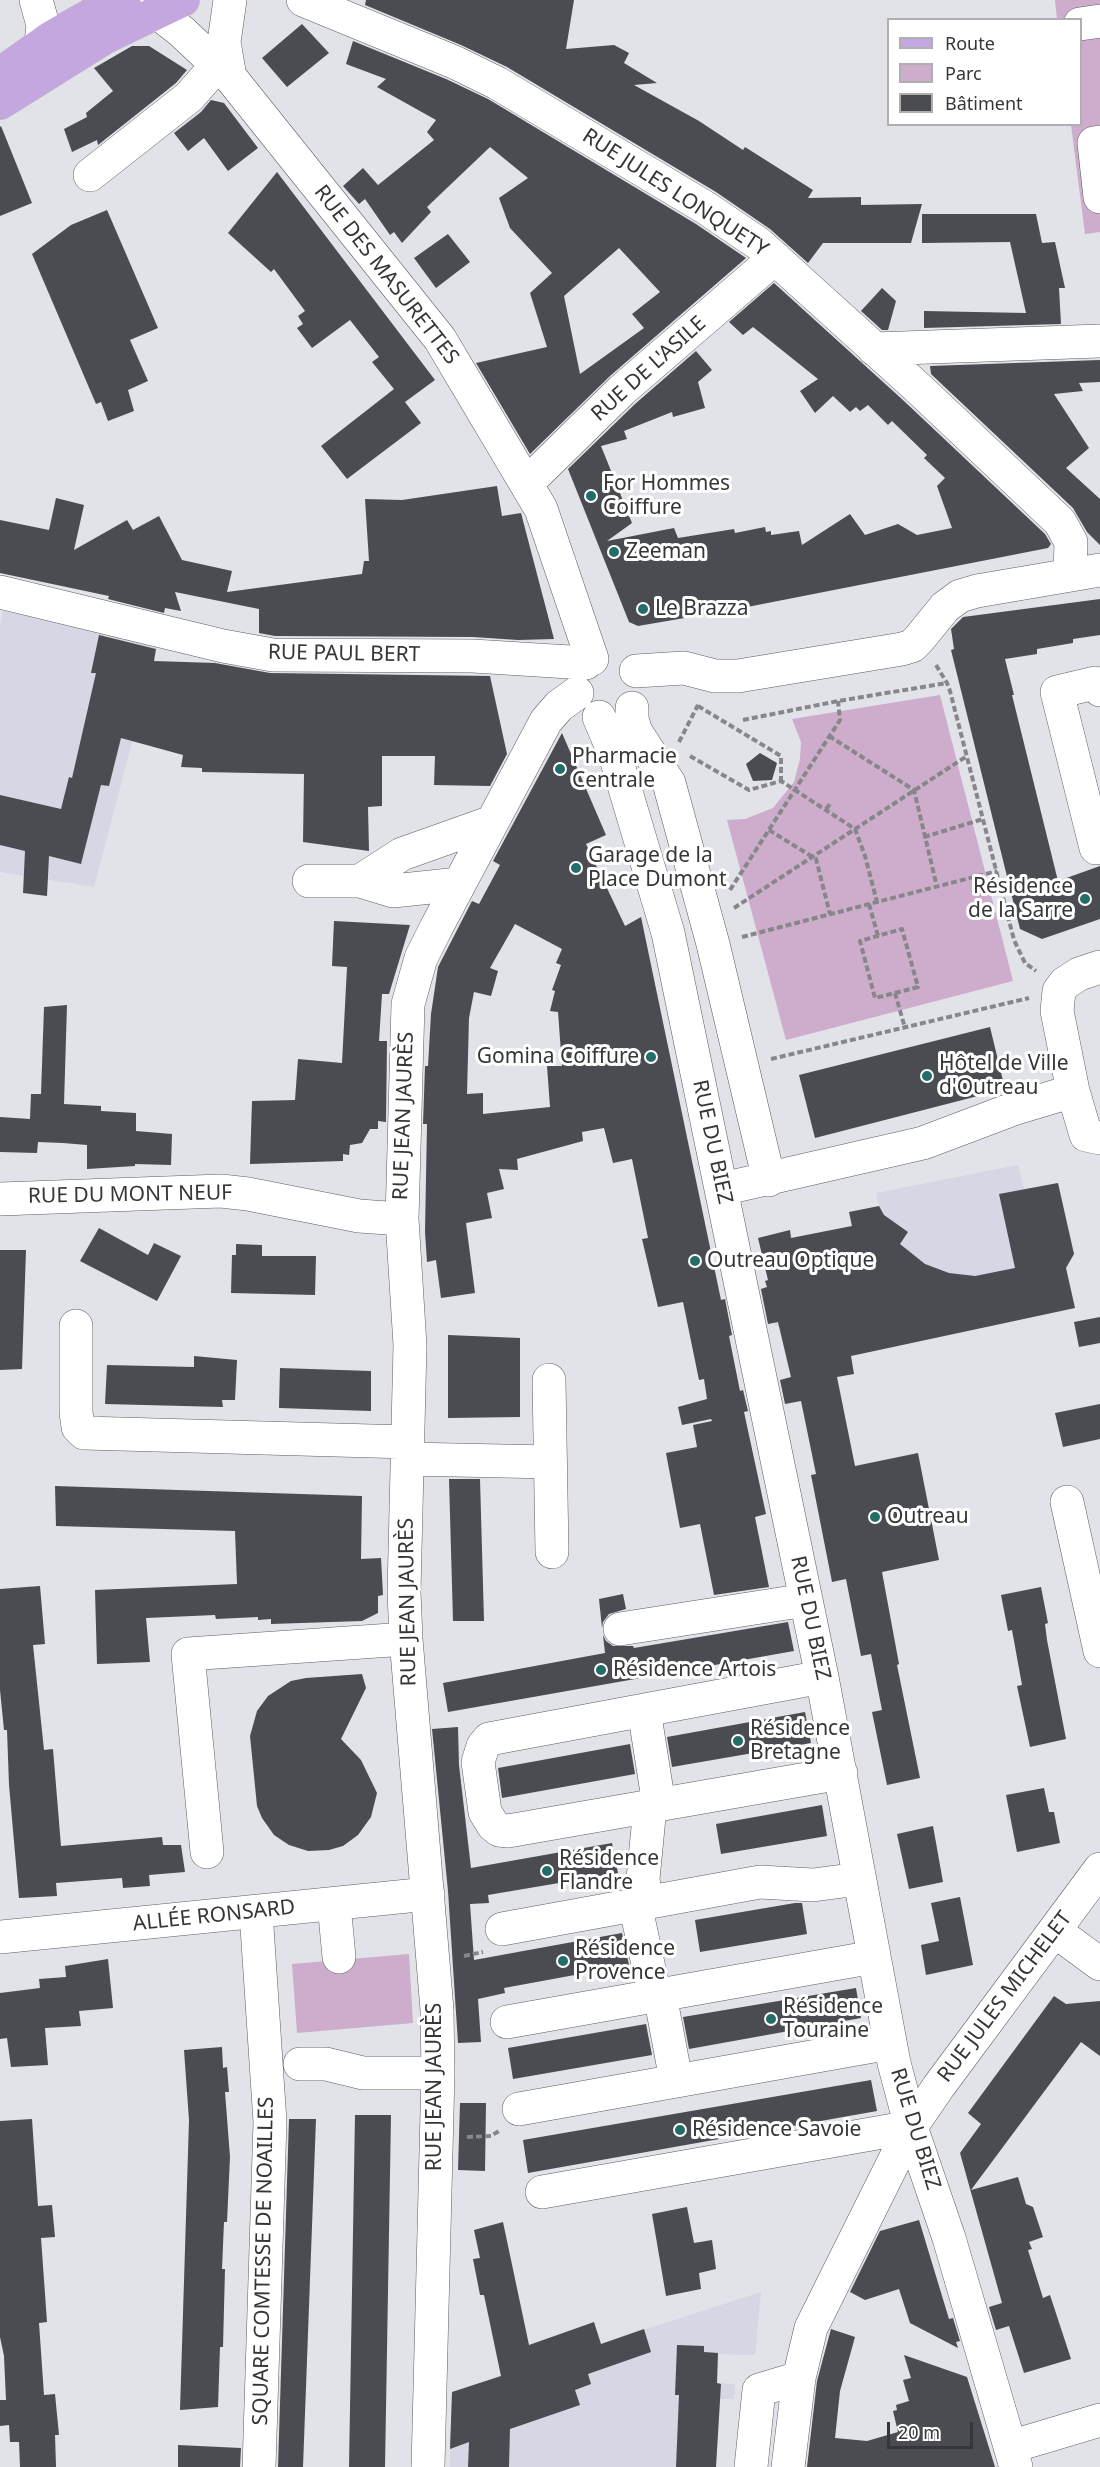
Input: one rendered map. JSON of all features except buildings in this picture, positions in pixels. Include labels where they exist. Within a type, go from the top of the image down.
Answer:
[{"type":"main road","points":[[0,93],[41,43],[137,2]]},
{"type":"main road","points":[[0,93],[94,44],[137,2]]},
{"type":"street","points":[[36,0],[44,25],[41,43]]},
{"type":"street","points":[[90,175],[225,66],[225,25],[230,0]]},
{"type":"street","name":"RUE JULES LONQUETY","points":[[303,0],[454,62],[497,83],[706,207],[775,258],[1060,522],[1085,572]]},
{"type":"street","points":[[0,93],[39,63],[98,25],[107,16],[137,2]]},
{"type":"street","name":"RUE DES MASURETTES","points":[[137,2],[225,66],[440,339],[527,483],[546,520],[589,661]]},
{"type":"street","points":[[1082,24],[1100,21]]},
{"type":"street","points":[[1100,142],[1094,143],[1100,197]]},
{"type":"street","name":"RUE DE L'ASILE","points":[[527,483],[622,390],[775,258]]},
{"type":"street","points":[[874,350],[1100,341]]},
{"type":"street","points":[[636,671],[684,668],[715,676],[738,676],[902,649],[912,646],[945,607],[960,596],[1085,572]]},
{"type":"street","name":"RUE PAUL BERT","points":[[0,592],[224,646],[273,655],[297,657],[473,656],[589,661]]},
{"type":"street","points":[[632,708],[618,717],[588,705],[577,677],[589,661],[600,656],[614,655],[626,660],[639,678],[640,690],[632,708],[633,725],[660,746],[664,772],[669,783],[710,935],[769,1180]]},
{"type":"street","points":[[1100,690],[1095,683],[1057,692],[1096,848],[1100,847]]},
{"type":"street","name":"RUE JEAN JAURÈS","points":[[428,2467],[438,2028],[406,1640],[405,1564],[410,1345],[402,1219],[408,1004],[421,958],[549,717],[562,703],[588,705]]},
{"type":"street","name":"RUE DU BIEZ","points":[[588,705],[609,737],[668,933],[822,1677],[890,2043],[911,2127],[950,2238],[1013,2457]]},
{"type":"street","points":[[360,881],[402,854],[492,822]]},
{"type":"street","points":[[309,882],[360,881],[393,891],[459,884]]},
{"type":"street","points":[[1100,967],[1065,983],[1059,991],[1057,1011],[1073,1091],[1086,1135],[1100,1138]]},
{"type":"street","points":[[722,1189],[923,1143],[1013,1109],[1073,1091]]},
{"type":"street","name":"RUE DU MONT NEUF","points":[[0,1199],[221,1191],[248,1194],[359,1216],[402,1219]]},
{"type":"street","points":[[76,1326],[76,1412],[78,1427],[84,1433],[408,1451],[549,1462]]},
{"type":"street","points":[[549,1380],[552,1552]]},
{"type":"street","points":[[1067,1502],[1100,1651]]},
{"type":"street","points":[[620,1629],[806,1600]]},
{"type":"street","points":[[207,1852],[188,1654],[406,1640]]},
{"type":"street","points":[[822,1677],[489,1739],[483,1746],[478,1762],[485,1812],[493,1825],[508,1831],[841,1773]]},
{"type":"street","points":[[644,1710],[655,1806],[641,1903],[676,2080]]},
{"type":"street","name":"RUE JULES MICHELET","points":[[788,2467],[806,2342],[817,2312],[911,2127],[1100,1869]]},
{"type":"street","points":[[502,1929],[760,1882],[813,1885],[859,1879]]},
{"type":"street","name":"ALLÉE RONSARD","points":[[0,1937],[428,1894]]},
{"type":"street","points":[[334,1904],[339,1957]]},
{"type":"street","name":"SQUARE COMTESSE DE NOAILLES","points":[[256,1912],[270,2134],[259,2467]]},
{"type":"street","points":[[1056,1930],[1100,1964]]},
{"type":"street","points":[[507,2022],[874,1957]]},
{"type":"street","points":[[519,2109],[890,2043]]},
{"type":"street","points":[[300,2064],[326,2064],[363,2073],[438,2073]]},
{"type":"street","points":[[542,2192],[911,2127]]},
{"type":"street","points":[[751,2467],[759,2391],[799,2378]]},
{"type":"street","points":[[1013,2457],[1100,2420]]},
{"type":"path","points":[[919,639],[947,683],[1014,940],[1025,963],[1059,991]]},
{"type":"path","points":[[684,668],[691,701],[781,756],[782,781]]},
{"type":"path","points":[[743,720],[947,683]]},
{"type":"path","points":[[710,935],[769,830],[840,720],[838,701]]},
{"type":"path","points":[[698,705],[660,746],[749,790],[782,781],[855,829],[877,902]]},
{"type":"path","points":[[829,736],[914,790],[937,887]]},
{"type":"path","points":[[710,935],[812,857],[967,756]]},
{"type":"path","points":[[826,809],[831,803]]},
{"type":"path","points":[[924,837],[983,819]]},
{"type":"path","points":[[769,830],[816,859],[830,914]]},
{"type":"path","points":[[710,935],[830,914],[997,872]]},
{"type":"path","points":[[870,904],[878,936]]},
{"type":"path","points":[[902,929],[918,987],[895,993],[876,998],[860,941],[902,929]]},
{"type":"path","points":[[741,1066],[1059,991]]},
{"type":"path","points":[[895,993],[905,1028]]},
{"type":"path","points":[[454,1956],[479,1955]]},
{"type":"path","points":[[460,2137],[485,2137]]},
{"type":"shaded area","points":[[3,611],[158,643],[94,887],[0,872],[0,627]]},
{"type":"shaded area","points":[[1018,1165],[1024,1189],[1058,1183],[1074,1254],[1070,1262],[1065,1263],[1075,1308],[789,1369],[779,1326],[775,1326],[774,1323],[768,1324],[760,1289],[767,1287],[765,1281],[768,1280],[758,1238],[790,1230],[792,1238],[851,1226],[849,1212],[879,1206],[876,1193]]},
{"type":"shaded area","points":[[761,2292],[755,2355],[718,2354],[717,2383],[735,2384],[734,2399],[720,2399],[716,2467],[450,2467],[452,2392]]},
{"type":"green space","points":[[1055,0],[1100,0],[1100,232],[1085,234],[1071,126],[1082,126],[1082,18],[1057,18]]},
{"type":"green space","points":[[940,695],[1013,981],[786,1040],[727,820],[745,819],[773,808],[794,782],[800,759],[801,742],[792,719]]},
{"type":"green space","points":[[409,1954],[413,2023],[297,2033],[292,1964]]},
{"type":"place","name":"For Hommes Coiffure","points":[[591,496]]},
{"type":"place","name":"Zeeman","points":[[614,552]]},
{"type":"place","name":"Le Brazza","points":[[643,609]]},
{"type":"place","name":"Pharmacie Centrale","points":[[560,769]]},
{"type":"place","name":"Garage de la Place Dumont","points":[[576,868]]},
{"type":"place","name":"Résidence de la Sarre","points":[[1085,899]]},
{"type":"place","name":"Gomina Coiffure","points":[[651,1057]]},
{"type":"place","name":"Hôtel de Ville d'Outreau","points":[[927,1076]]},
{"type":"place","name":"Outreau Optique","points":[[695,1261]]},
{"type":"place","name":"Outreau","points":[[875,1517]]},
{"type":"place","name":"Résidence Artois","points":[[601,1670]]},
{"type":"place","name":"Résidence Bretagne","points":[[738,1741]]},
{"type":"place","name":"Résidence Flandre","points":[[547,1871]]},
{"type":"place","name":"Résidence Provence","points":[[563,1961]]},
{"type":"place","name":"Résidence Touraine","points":[[771,2019]]},
{"type":"place","name":"Résidence Savoie","points":[[680,2130]]}]
